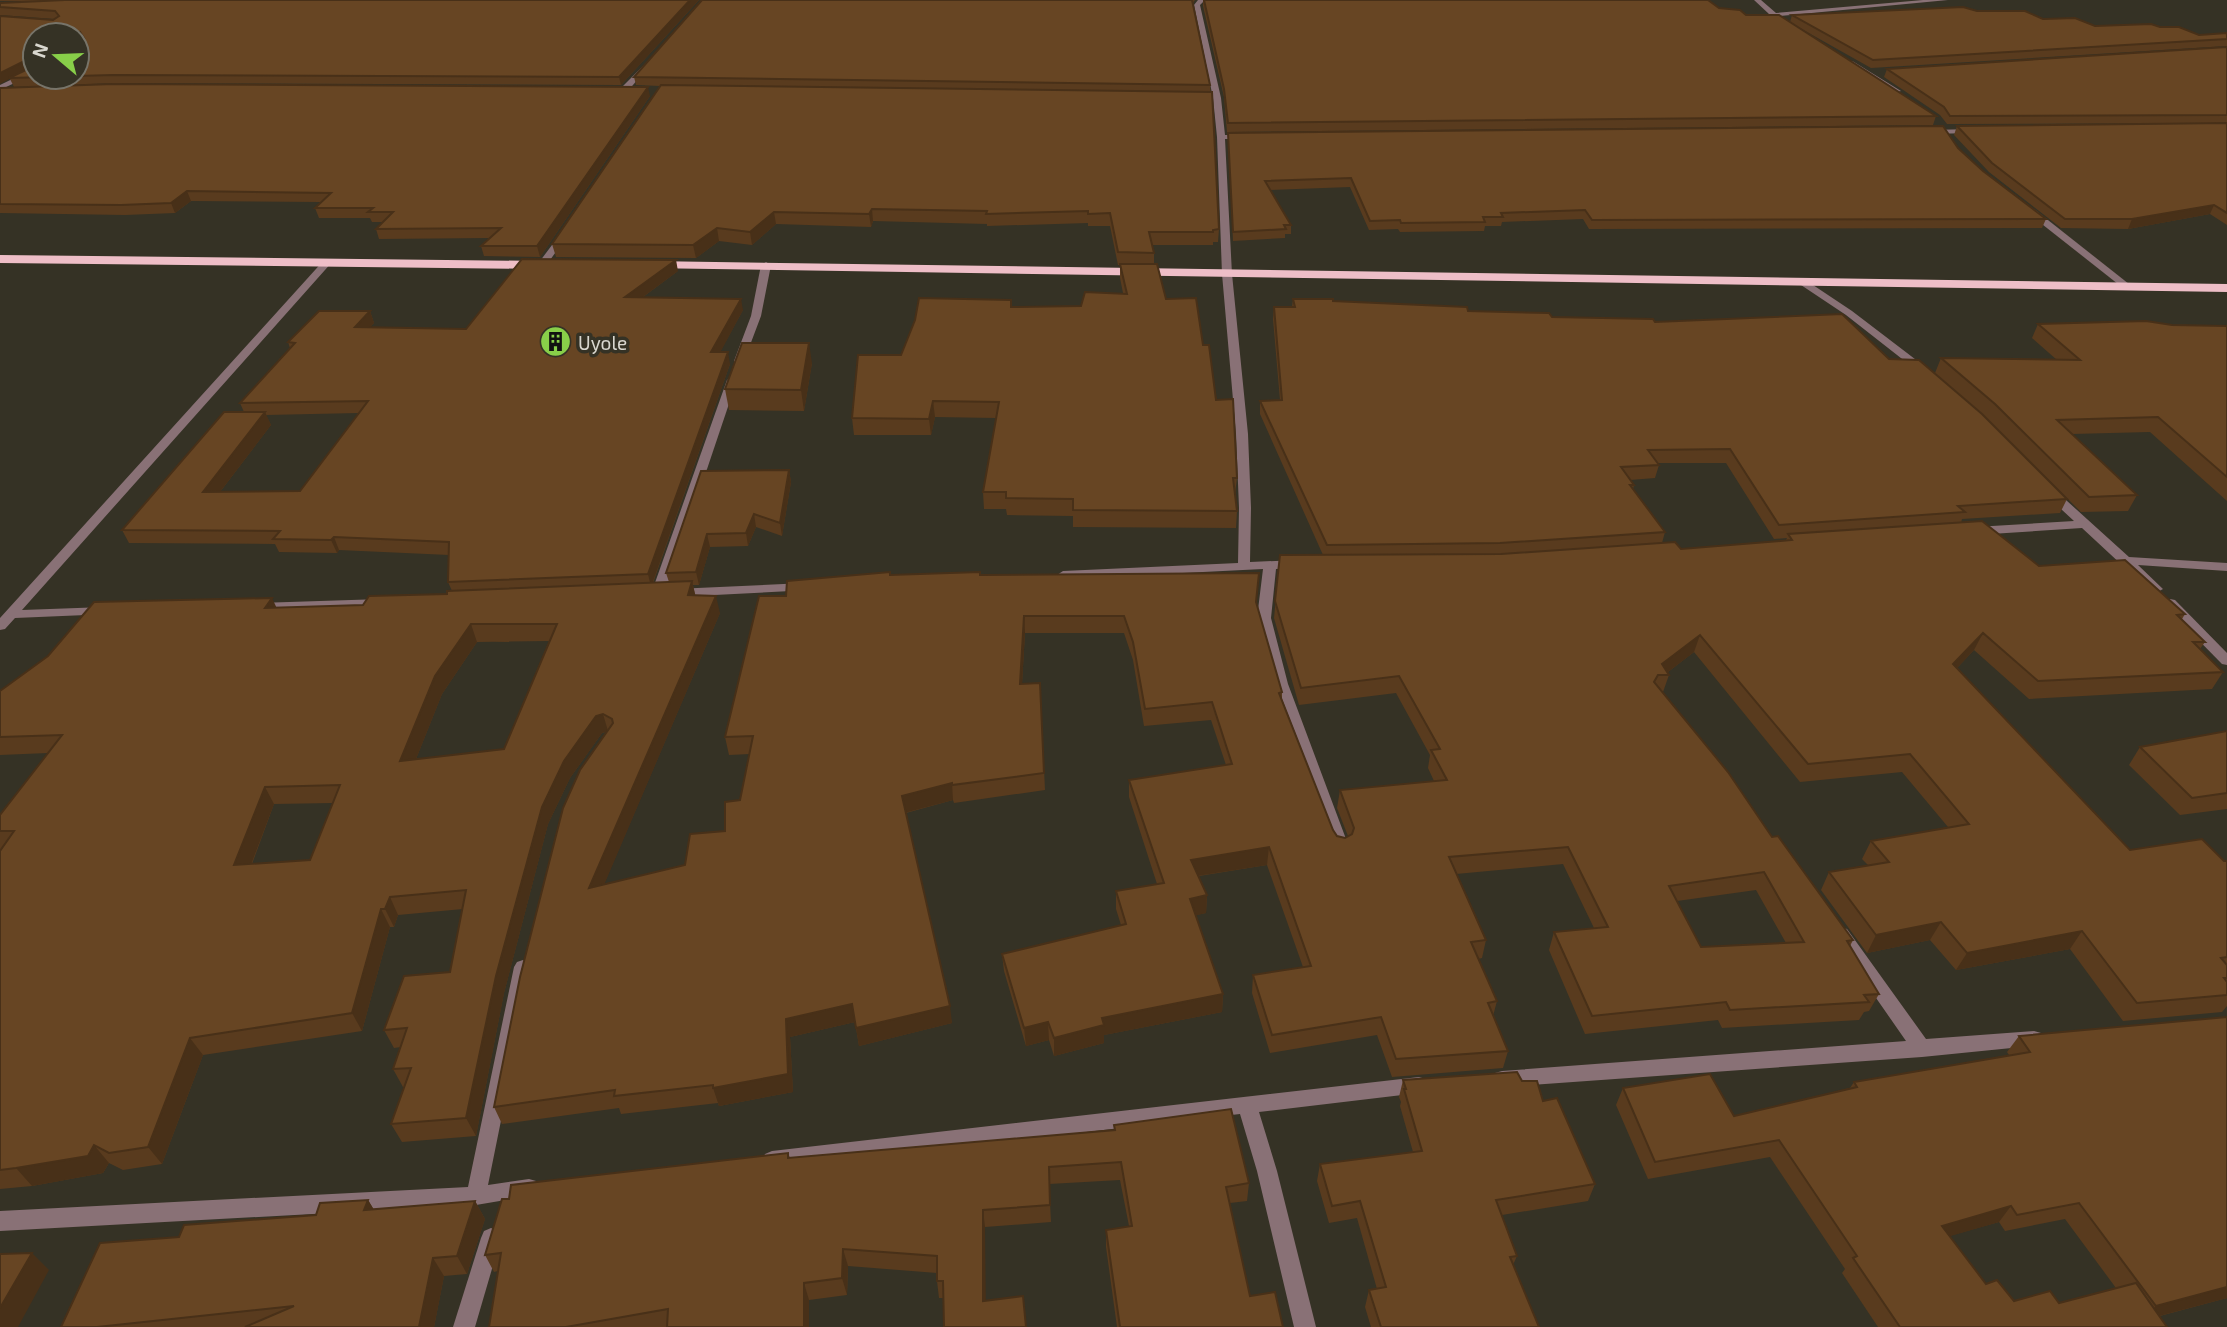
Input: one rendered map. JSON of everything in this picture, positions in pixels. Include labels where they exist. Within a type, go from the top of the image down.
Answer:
[{"type":"highway","points":[[0,258],[549,265]]},
{"type":"highway","points":[[640,265],[2227,288]]},
{"type":"street","points":[[1202,0],[1197,5],[1217,99],[1221,137],[1227,274],[1242,434],[1244,567]]},
{"type":"street","points":[[1757,0],[1770,15],[1789,27]]},
{"type":"street","points":[[1770,15],[1945,0]]},
{"type":"street","points":[[1846,60],[1907,98]]},
{"type":"street","points":[[624,90],[650,62]]},
{"type":"street","points":[[1869,73],[1882,72]]},
{"type":"street","points":[[0,90],[21,78]]},
{"type":"street","points":[[613,89],[636,90]]},
{"type":"street","points":[[0,90],[12,92]]},
{"type":"street","points":[[1203,98],[1217,99]]},
{"type":"street","points":[[1937,119],[1952,142]]},
{"type":"street","points":[[1917,132],[1986,131]]},
{"type":"street","points":[[1221,137],[1263,137]]},
{"type":"street","points":[[2018,202],[2126,286]]},
{"type":"street","points":[[549,265],[573,221]]},
{"type":"street","points":[[0,626],[328,261]]},
{"type":"street","points":[[766,265],[756,316],[652,594],[826,586]]},
{"type":"street","points":[[1801,281],[1896,348],[1931,378]]},
{"type":"street","points":[[2046,487],[2082,524],[2128,561],[2227,661]]},
{"type":"street","points":[[1957,532],[2082,524]]},
{"type":"street","points":[[2128,561],[2227,566]]},
{"type":"street","points":[[1049,576],[1310,564]]},
{"type":"street","points":[[1270,565],[1264,618],[1281,684],[1341,847]]},
{"type":"street","points":[[249,607],[402,603]]},
{"type":"street","points":[[12,614],[124,610]]},
{"type":"street","points":[[1834,923],[1922,1049]]},
{"type":"street","points":[[476,1196],[516,993],[529,943]]},
{"type":"street","points":[[1476,1081],[2047,1038]]},
{"type":"street","points":[[753,1162],[1434,1084]]},
{"type":"street","points":[[1247,1105],[1267,1171],[1305,1327]]},
{"type":"street","points":[[0,1221],[476,1196],[547,1186]]},
{"type":"street","points":[[464,1327],[506,1191]]},
{"type":"building","points":[[65,0],[690,0],[619,77],[91,76],[91,21],[21,21],[21,62],[0,73],[0,16],[53,20],[59,16],[55,11],[0,7],[0,3]]},
{"type":"building","points":[[702,0],[1192,0],[1210,85],[634,77]]},
{"type":"building","points":[[1204,0],[1708,0],[1719,8],[1740,10],[1746,15],[1779,15],[1936,116],[1228,123],[1224,89]]},
{"type":"building","points":[[1963,7],[1977,11],[2025,11],[2043,19],[2075,18],[2095,26],[2151,24],[2179,27],[2199,35],[2227,33],[2227,39],[1873,60],[1792,15]]},
{"type":"building","points":[[2227,47],[2227,115],[1950,116],[1944,107],[1887,69]]},
{"type":"building","points":[[21,72],[21,78],[9,78]]},
{"type":"building","points":[[91,85],[648,87],[537,246],[481,246],[501,228],[376,229],[393,212],[368,212],[373,208],[315,208],[331,193],[187,191],[171,203],[0,204],[0,88],[21,87],[21,91],[91,91]]},
{"type":"building","points":[[661,85],[1212,92],[1219,229],[1213,232],[1149,232],[1154,253],[1118,252],[1110,213],[1088,214],[1088,211],[986,214],[987,211],[872,209],[869,214],[774,212],[750,232],[717,228],[693,245],[552,244]]},
{"type":"building","points":[[2227,123],[2227,213],[2214,205],[2132,219],[2065,219],[1992,163],[1957,126]]},
{"type":"building","points":[[1943,126],[1958,148],[1983,171],[2046,219],[1592,220],[1585,210],[1501,213],[1503,217],[1483,217],[1485,222],[1401,223],[1400,220],[1370,221],[1351,178],[1265,181],[1291,225],[1284,225],[1286,229],[1233,232],[1228,133]]},
{"type":"building","points":[[522,259],[676,260],[625,297],[741,299],[711,352],[728,352],[648,574],[448,582],[449,542],[334,537],[331,540],[273,539],[280,531],[122,530],[224,412],[265,412],[203,492],[300,491],[368,401],[240,403],[295,343],[288,342],[319,311],[370,311],[355,327],[466,329]]},
{"type":"building","points":[[1120,264],[1157,264],[1166,299],[1196,298],[1203,345],[1209,345],[1216,400],[1233,399],[1237,478],[1233,478],[1237,511],[1073,510],[1073,499],[1006,498],[1006,492],[983,492],[999,402],[933,401],[929,419],[852,418],[858,355],[901,355],[915,320],[919,298],[1011,300],[1011,307],[1081,306],[1085,292],[1127,294]]},
{"type":"building","points":[[1293,299],[1467,307],[1468,311],[1549,313],[1552,317],[1653,319],[1655,322],[1842,314],[1889,359],[1919,360],[1982,414],[2067,499],[1958,506],[1965,512],[1779,525],[1730,449],[1648,450],[1659,465],[1621,467],[1634,485],[1630,485],[1665,532],[1500,543],[1327,545],[1260,401],[1282,400],[1274,307],[1295,307]]},
{"type":"building","points":[[2146,321],[2172,325],[2227,326],[2227,477],[2158,417],[2057,420],[2137,495],[2089,497],[1995,404],[1941,358],[2080,360],[2038,324]]},
{"type":"building","points":[[742,343],[809,343],[801,390],[725,389]]},
{"type":"building","points":[[789,470],[780,523],[754,514],[746,533],[707,534],[696,572],[666,573],[701,471]]},
{"type":"building","points":[[1982,521],[2039,566],[2125,560],[2185,614],[2177,615],[2205,642],[2193,642],[2223,672],[2038,681],[1983,633],[1953,664],[2130,850],[2202,839],[2227,861],[2227,957],[2221,958],[2227,965],[2227,978],[2224,978],[2227,982],[2227,995],[2137,1003],[2082,931],[1967,953],[1941,922],[1876,935],[1829,872],[1889,862],[1871,841],[1969,824],[1910,754],[1808,764],[1700,635],[1662,664],[1669,675],[1658,675],[1654,682],[1728,772],[1772,837],[1778,836],[1853,940],[1847,941],[1879,994],[1864,995],[1869,1002],[1730,1010],[1726,1002],[1592,1016],[1554,932],[1608,927],[1568,847],[1449,857],[1486,940],[1471,942],[1497,1001],[1488,1003],[1508,1051],[1396,1059],[1381,1017],[1272,1035],[1253,975],[1311,966],[1269,847],[1191,860],[1207,895],[1190,899],[1223,994],[1102,1018],[1104,1025],[1054,1038],[1048,1022],[1024,1028],[1002,954],[1126,924],[1116,891],[1164,883],[1129,780],[1232,764],[1212,702],[1145,709],[1133,642],[1124,616],[1024,616],[1020,684],[1040,683],[1044,773],[952,783],[902,796],[950,1006],[856,1028],[852,1004],[786,1019],[788,1074],[713,1088],[713,1085],[614,1096],[615,1090],[494,1107],[520,977],[563,808],[580,770],[613,723],[612,719],[603,714],[596,716],[564,761],[542,807],[496,976],[466,1118],[391,1124],[411,1068],[393,1069],[407,1028],[384,1030],[404,976],[450,972],[466,890],[390,897],[385,909],[381,909],[352,1013],[190,1038],[148,1147],[109,1153],[94,1145],[88,1156],[0,1170],[0,851],[14,831],[0,831],[0,815],[62,735],[0,737],[0,691],[48,656],[94,602],[272,598],[265,608],[363,605],[369,596],[692,581],[688,595],[716,596],[589,888],[685,865],[690,834],[725,831],[725,802],[740,800],[753,736],[725,737],[759,596],[786,596],[787,581],[890,572],[890,575],[980,572],[980,575],[1259,573],[1256,602],[1282,692],[1279,693],[1333,830],[1337,836],[1345,838],[1352,834],[1354,828],[1340,790],[1447,780],[1431,750],[1440,749],[1399,676],[1301,688],[1275,601],[1280,555],[1501,554],[1675,542],[1681,549],[1792,540],[1788,534]],"holes":[[[471,624],[557,624],[504,749],[400,761],[435,676]],[[340,785],[310,860],[234,865],[265,787]],[[1764,872],[1804,942],[1701,947],[1669,886]]]},
{"type":"building","points":[[2227,731],[2227,793],[2192,798],[2140,747]]},
{"type":"building","points":[[2227,1017],[2227,1287],[2156,1306],[2079,1203],[2017,1215],[2011,1206],[1942,1226],[1986,1284],[1997,1280],[2014,1301],[2050,1291],[2059,1303],[2136,1283],[2167,1327],[1900,1327],[1853,1258],[1857,1256],[1779,1140],[1655,1162],[1623,1088],[1710,1074],[1734,1116],[1857,1087],[1854,1082],[2030,1052],[2019,1036]]},
{"type":"building","points":[[1517,1072],[1522,1081],[1537,1081],[1543,1101],[1557,1098],[1595,1184],[1496,1200],[1517,1256],[1510,1257],[1539,1327],[1381,1327],[1369,1290],[1386,1287],[1360,1201],[1332,1206],[1320,1164],[1422,1151],[1403,1080]]},
{"type":"building","points":[[1231,1109],[1249,1183],[1226,1187],[1250,1296],[1275,1292],[1283,1327],[1120,1327],[1106,1230],[1132,1226],[1121,1162],[1049,1167],[1050,1205],[983,1210],[983,1301],[1023,1296],[1026,1327],[944,1327],[943,1281],[937,1281],[937,1256],[843,1249],[842,1278],[804,1283],[804,1327],[667,1327],[668,1309],[566,1327],[489,1327],[501,1253],[485,1255],[502,1199],[509,1199],[511,1185],[788,1153],[788,1158],[1115,1130],[1114,1125]]},
{"type":"building","points":[[368,1200],[364,1210],[475,1201],[457,1256],[433,1258],[419,1327],[245,1327],[294,1306],[97,1327],[61,1327],[100,1243],[179,1237],[184,1225],[316,1215],[320,1203]]},
{"type":"building","points":[[32,1253],[0,1308],[0,1254]]},
{"type":"place","name":"Uyole","points":[[555,342]]}]
